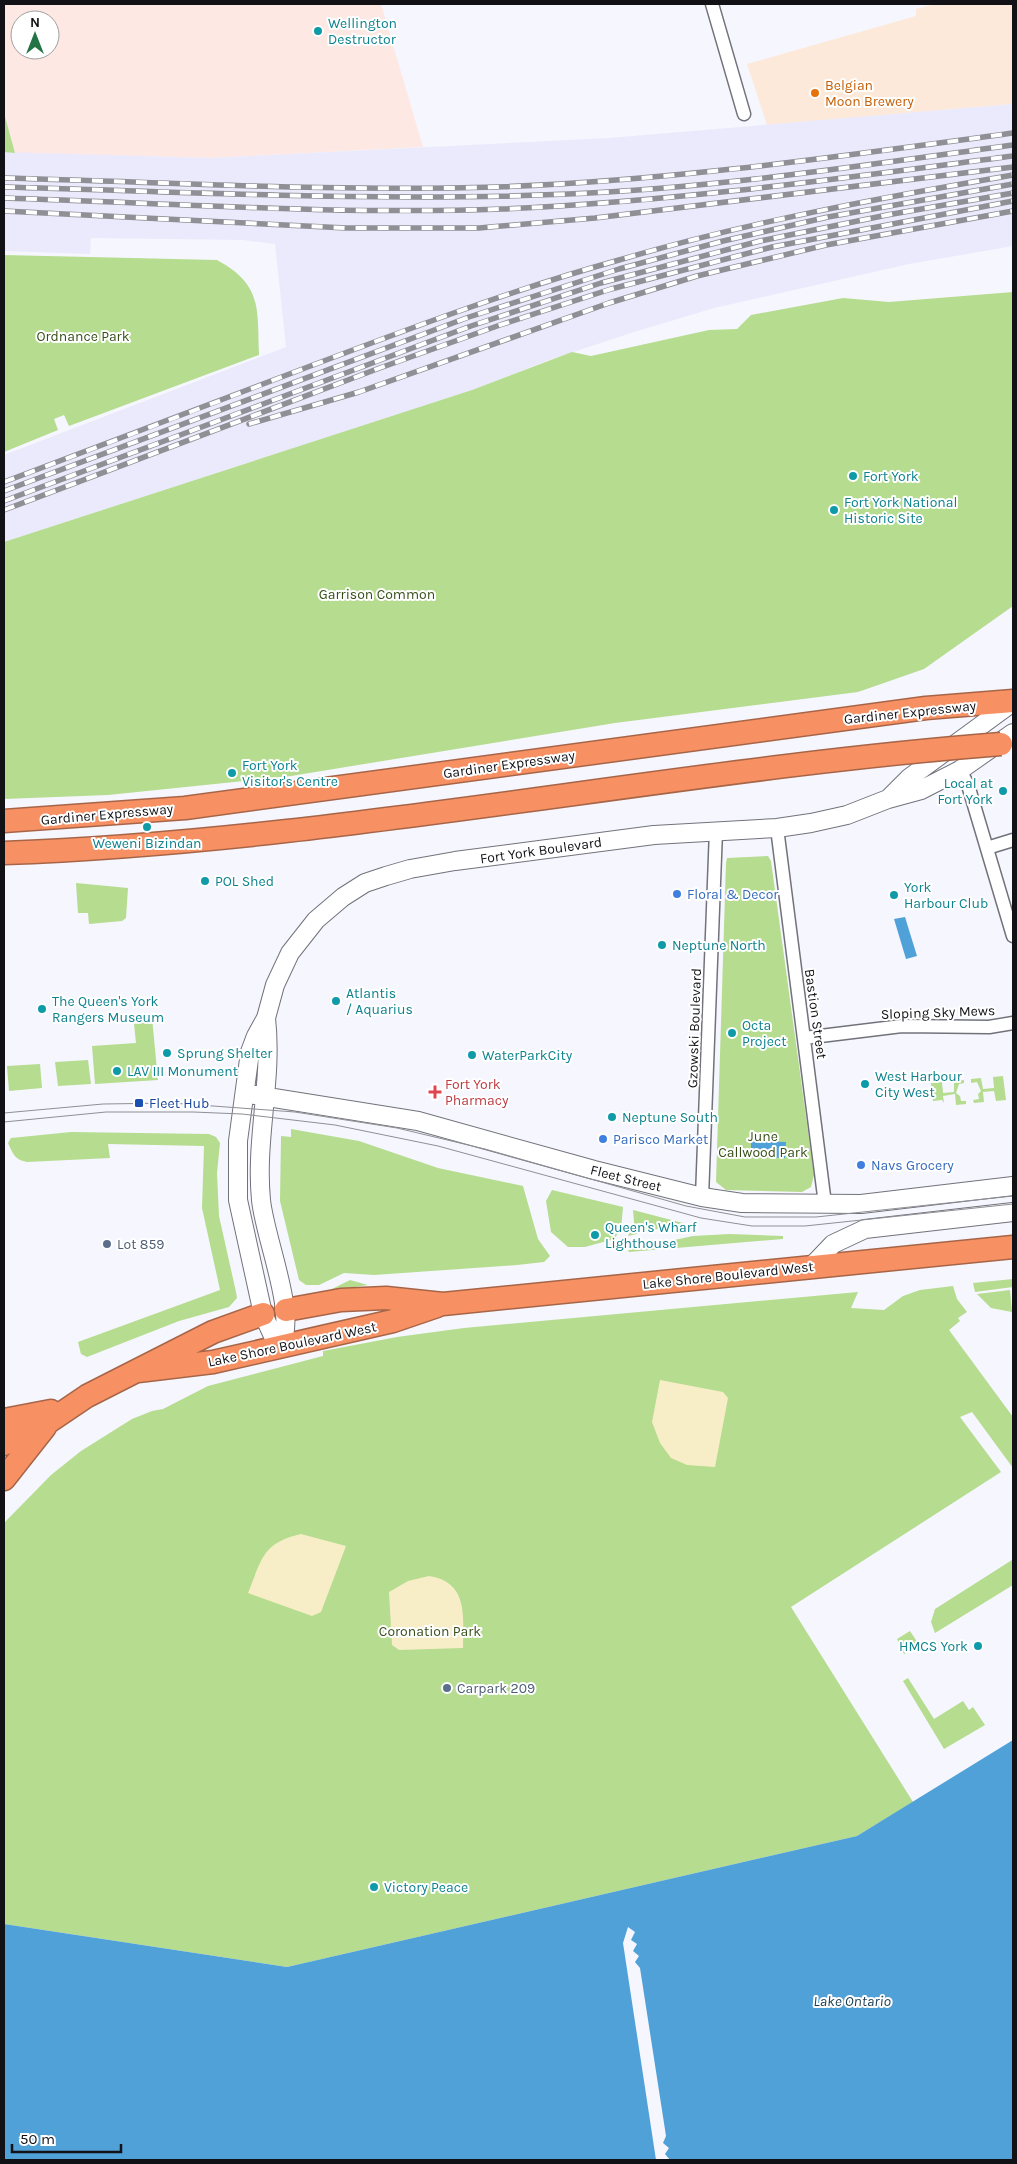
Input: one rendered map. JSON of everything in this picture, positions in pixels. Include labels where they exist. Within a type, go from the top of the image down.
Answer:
[{"type":"highway","name":"Gardiner Expressway","points":[[4,821],[185,808],[926,708],[1013,702]]},
{"type":"highway","points":[[4,853],[124,848],[264,834],[826,761],[1013,743]]},
{"type":"highway","name":"Lake Shore Boulevard West","points":[[286,1310],[341,1300],[386,1298],[443,1304],[1013,1247]]},
{"type":"highway","name":"Lake Shore Boulevard West","points":[[138,1371],[213,1362],[393,1321],[443,1304]]},
{"type":"highway","name":"Lake Shore Boulevard West","points":[[4,1444],[59,1414],[87,1396],[213,1332],[263,1314]]},
{"type":"highway","points":[[4,1420],[59,1414]]},
{"type":"highway","name":"Lake Shore Boulevard West","points":[[4,1479],[59,1414]]},
{"type":"street","points":[[712,4],[744,114]]},
{"type":"street","name":"Fort York Boulevard","points":[[888,799],[909,778],[1013,702]]},
{"type":"street","name":"Fort York Boulevard","points":[[266,1018],[269,1058],[259,1155],[261,1201],[269,1244],[286,1310],[285,1337],[281,1346],[274,1338],[263,1314],[238,1200],[238,1147],[250,1052],[266,1018],[275,985],[296,944],[316,920],[343,897],[365,883],[410,869],[455,861],[654,835],[777,828],[811,824],[847,815],[888,799],[921,790],[960,770],[1013,733]]},
{"type":"street","points":[[960,770],[968,785],[1013,936]]},
{"type":"street","name":"Bastion Street","points":[[777,828],[825,1204]]},
{"type":"street","name":"Gzowski Boulevard","points":[[702,1197],[716,830]]},
{"type":"street","points":[[987,848],[1013,840]]},
{"type":"street","name":"Sloping Sky Mews","points":[[804,1038],[902,1026],[989,1027],[1013,1023]]},
{"type":"street","name":"Fleet Street","points":[[245,1093],[418,1121],[594,1170],[702,1197],[772,1205],[861,1204],[1013,1186]]},
{"type":"street","points":[[810,1267],[833,1244],[865,1229],[1013,1212]]},
{"type":"shaded area","points":[[4,4],[381,4],[423,147],[211,158],[15,153],[4,113]]},
{"type":"shaded area","points":[[935,4],[1013,4],[1013,104],[767,125],[747,64],[916,16],[916,9]]},
{"type":"shaded area","points":[[1013,104],[1013,246],[909,264],[714,308],[549,360],[472,390],[4,542],[4,455],[286,347],[275,244],[243,240],[91,238],[90,254],[4,251],[4,152],[211,158],[609,138]]},
{"type":"green space","points":[[4,113],[15,153],[4,152]]},
{"type":"green space","name":"Ordnance Park","points":[[4,255],[217,260],[232,269],[250,289],[257,311],[259,355],[69,426],[64,415],[54,419],[58,430],[4,452]]},
{"type":"green space","name":"Garrison Common","points":[[1013,292],[1013,606],[924,669],[858,692],[615,723],[291,776],[108,795],[4,799],[4,542],[472,390],[572,352],[591,356],[709,330],[737,329],[751,315],[843,298],[889,302]]},
{"type":"green space","name":"June Callwood Park","points":[[768,856],[771,861],[814,1175],[811,1187],[802,1192],[726,1190],[716,1182],[726,863],[727,858]]},
{"type":"green space","points":[[76,883],[128,888],[126,918],[122,921],[89,924],[88,913],[78,913]]},
{"type":"green space","points":[[152,1018],[158,1080],[95,1084],[92,1046],[136,1043],[134,1024],[143,1023],[143,1019]]},
{"type":"green space","points":[[88,1060],[91,1084],[58,1086],[55,1062]]},
{"type":"green space","points":[[40,1064],[42,1088],[9,1091],[7,1066]]},
{"type":"green space","points":[[1003,1076],[1006,1100],[996,1101],[994,1091],[983,1092],[984,1102],[974,1103],[973,1100],[979,1099],[978,1094],[981,1091],[977,1082],[971,1083],[971,1079],[981,1078],[983,1089],[994,1088],[993,1077]]},
{"type":"green space","points":[[964,1080],[964,1083],[959,1084],[956,1093],[960,1096],[961,1101],[966,1101],[966,1104],[956,1105],[955,1094],[943,1096],[944,1103],[942,1100],[933,1101],[931,1083],[942,1082],[943,1093],[954,1092],[954,1081]]},
{"type":"green space","points":[[291,1129],[359,1141],[438,1168],[523,1186],[538,1239],[550,1256],[544,1262],[517,1265],[374,1275],[344,1273],[319,1285],[306,1285],[299,1280],[280,1201],[281,1136],[291,1137]]},
{"type":"green space","points":[[71,1132],[209,1134],[216,1137],[220,1143],[217,1173],[219,1216],[237,1298],[229,1307],[179,1321],[87,1357],[81,1354],[78,1342],[220,1290],[202,1208],[204,1146],[108,1144],[110,1158],[27,1162],[15,1156],[8,1143],[11,1138]]},
{"type":"green space","points":[[552,1190],[623,1207],[621,1229],[614,1239],[585,1247],[568,1247],[551,1232],[546,1201]]},
{"type":"green space","points":[[633,1210],[683,1223],[628,1236],[634,1222]]},
{"type":"green space","points":[[730,1234],[783,1236],[783,1239],[629,1252],[628,1250],[693,1236]]},
{"type":"green space","points":[[1013,1279],[1013,1287],[975,1292],[973,1283]]},
{"type":"green space","points":[[350,1280],[368,1285],[328,1291]]},
{"type":"green space","name":"Coronation Park","points":[[953,1286],[957,1299],[967,1312],[958,1318],[960,1321],[949,1330],[1013,1417],[1013,1468],[972,1412],[960,1417],[1001,1472],[791,1607],[913,1802],[857,1836],[287,1967],[4,1924],[4,1523],[51,1475],[81,1451],[132,1419],[163,1409],[208,1386],[323,1356],[323,1351],[397,1337],[464,1328],[858,1292],[851,1308],[884,1310],[903,1296],[920,1290]]},
{"type":"green space","points":[[1010,1290],[1012,1312],[991,1308],[977,1294]]},
{"type":"green space","points":[[1012,1560],[1013,1585],[935,1633],[931,1622],[935,1609]]},
{"type":"green space","points":[[910,1631],[920,1646],[904,1654],[897,1639]]},
{"type":"green space","points":[[908,1678],[934,1719],[963,1701],[969,1710],[973,1707],[985,1725],[944,1749],[903,1681]]},
{"type":"sand","points":[[660,1380],[723,1392],[728,1398],[715,1467],[687,1465],[671,1458],[660,1443],[652,1422]]},
{"type":"sand","points":[[301,1534],[346,1546],[321,1612],[312,1616],[248,1593],[265,1554],[278,1542]]},
{"type":"sand","points":[[429,1576],[451,1585],[457,1593],[463,1613],[463,1648],[399,1650],[392,1645],[389,1592],[408,1581]]},
{"type":"water","points":[[905,917],[917,956],[906,959],[894,919]]},
{"type":"water","points":[[751,1141],[786,1142],[785,1158],[751,1157]]},
{"type":"water","name":"Lake Ontario","points":[[1013,1740],[1013,2160],[670,2160],[665,2154],[669,2148],[663,2143],[666,2136],[640,1968],[635,1962],[639,1956],[633,1951],[637,1944],[631,1940],[635,1932],[628,1927],[623,1943],[656,2160],[4,2160],[4,1924],[287,1967],[857,1836]]},
{"type":"tram line","points":[[4,1113],[103,1104],[172,1103],[295,1112],[397,1128],[485,1149],[686,1206],[745,1217],[816,1217],[1013,1196]]},
{"type":"tram line","points":[[4,1122],[106,1112],[193,1112],[242,1114],[335,1125],[438,1146],[701,1218],[752,1226],[805,1226],[1013,1204]]},
{"type":"railway","points":[[4,178],[312,187],[497,187],[562,184],[692,173],[820,159],[1013,133]]},
{"type":"railway","points":[[4,187],[356,197],[568,194],[680,187],[736,181],[1013,145]]},
{"type":"railway","points":[[4,198],[377,211],[502,209],[566,206],[694,195],[822,181],[1013,156]]},
{"type":"railway","points":[[4,211],[346,228],[479,228],[595,218],[1013,167]]},
{"type":"railway","points":[[4,482],[414,327],[578,272],[668,246],[765,222],[1013,175]]},
{"type":"railway","points":[[4,491],[469,317],[619,269],[723,241],[828,217],[1013,184]]},
{"type":"railway","points":[[4,501],[471,326],[601,283],[760,241],[887,215],[1013,193]]},
{"type":"railway","points":[[4,510],[377,369],[500,325],[611,289],[772,247],[1013,201]]},
{"type":"railway","points":[[249,424],[359,392],[609,303],[697,276],[826,245],[1013,211]]},
{"type":"place","name":"Wellington Destructor","points":[[318,31]]},
{"type":"place","name":"Belgian Moon Brewery","points":[[815,93]]},
{"type":"place","name":"Fort York","points":[[853,476]]},
{"type":"place","name":"Fort York National Historic Site","points":[[834,510]]},
{"type":"place","name":"Fort York Visitor's Centre","points":[[232,773]]},
{"type":"place","name":"Local at Fort York","points":[[1003,791]]},
{"type":"place","name":"Weweni Bizindan","points":[[147,827]]},
{"type":"place","name":"POL Shed","points":[[205,881]]},
{"type":"place","name":"Floral & Decor","points":[[677,894]]},
{"type":"place","name":"York Harbour Club","points":[[894,895]]},
{"type":"place","name":"Neptune North","points":[[662,945]]},
{"type":"place","name":"Atlantis / Aquarius","points":[[336,1001]]},
{"type":"place","name":"The Queen's York Rangers Museum","points":[[42,1009]]},
{"type":"place","name":"Octa Project","points":[[732,1033]]},
{"type":"place","name":"Sprung Shelter","points":[[167,1053]]},
{"type":"place","name":"WaterParkCity","points":[[472,1055]]},
{"type":"place","name":"LAV III Monument","points":[[117,1071]]},
{"type":"place","name":"West Harbour City West","points":[[865,1084]]},
{"type":"place","name":"Fort York Pharmacy","points":[[435,1092]]},
{"type":"place","name":"Fleet Hub","points":[[139,1103]]},
{"type":"place","name":"Neptune South","points":[[612,1117]]},
{"type":"place","name":"Parisco Market","points":[[603,1139]]},
{"type":"place","name":"Navs Grocery","points":[[861,1165]]},
{"type":"place","name":"Queen's Wharf Lighthouse","points":[[595,1235]]},
{"type":"place","name":"Lot 859","points":[[107,1244]]},
{"type":"place","name":"HMCS York","points":[[978,1646]]},
{"type":"place","name":"Carpark 209","points":[[447,1688]]},
{"type":"place","name":"Victory Peace","points":[[374,1887]]}]
